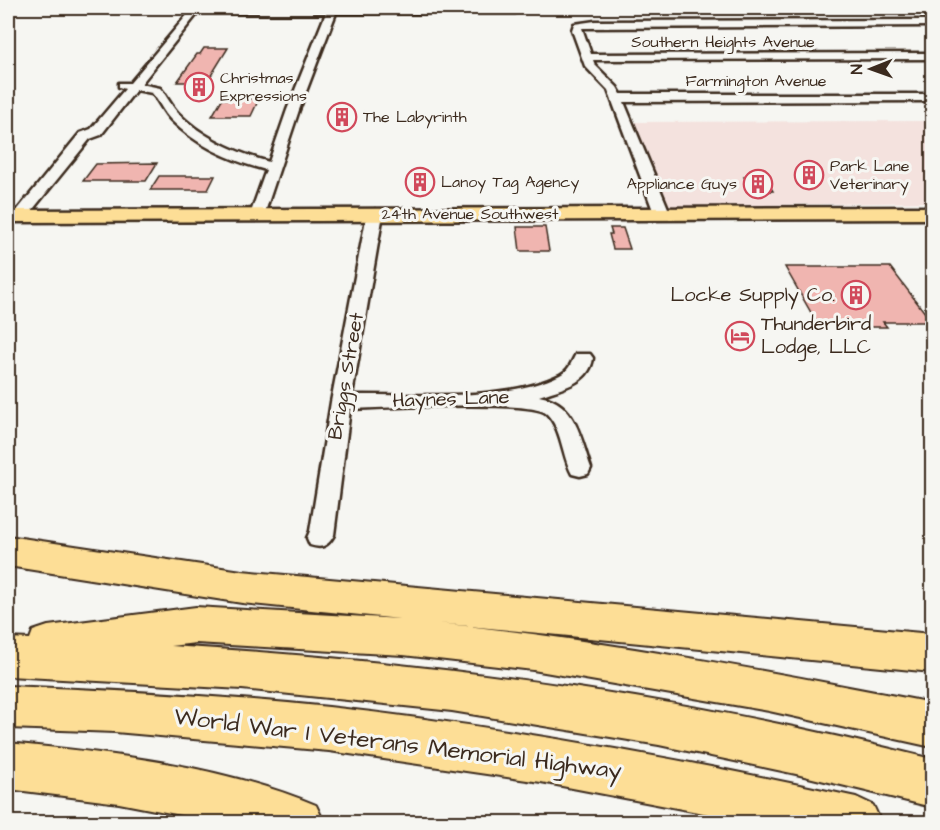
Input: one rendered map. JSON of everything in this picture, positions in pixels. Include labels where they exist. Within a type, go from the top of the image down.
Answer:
[{"type":"highway","points":[[15,555],[242,587],[933,653]]},
{"type":"highway","points":[[8,649],[196,625],[403,637],[533,651],[769,691],[933,725]]},
{"type":"highway","points":[[8,657],[262,670],[530,702],[707,733],[933,783]]},
{"type":"highway","name":"World War I Veterans Memorial Highway","points":[[8,707],[155,713],[299,727],[454,746],[613,770],[741,795],[856,822]]},
{"type":"highway","points":[[8,766],[74,772],[167,786],[273,813],[299,822]]},
{"type":"main road","name":"24th Avenue Southwest","points":[[12,221],[258,215],[933,213]]},
{"type":"street","points":[[258,215],[332,10]]},
{"type":"street","points":[[85,136],[81,132],[108,100],[127,86],[190,11],[515,10]]},
{"type":"street","points":[[662,213],[611,85],[593,70],[575,25],[673,19],[933,23]]},
{"type":"street","name":"Southern Heights Avenue","points":[[586,57],[933,56]]},
{"type":"street","points":[[127,86],[156,90],[173,115],[204,138],[240,158],[274,168]]},
{"type":"street","points":[[12,221],[85,136],[96,132],[123,100],[127,86]]},
{"type":"street","name":"Farmington Avenue","points":[[616,98],[933,97]]},
{"type":"street","points":[[108,100],[123,100]]},
{"type":"street","name":"Briggs Street","points":[[319,537],[322,535],[341,402],[375,214]]},
{"type":"street","name":"Haynes Lane","points":[[341,402],[507,399],[568,379],[582,366],[584,358]]},
{"type":"street","points":[[507,399],[541,403],[556,410],[562,419],[580,468]]},
{"type":"shaded area","points":[[932,121],[932,202],[663,207],[628,122]]},
{"type":"building","points":[[204,48],[228,48],[207,82],[177,82],[197,54],[200,54]]},
{"type":"building","points":[[222,99],[259,99],[251,116],[212,116]]},
{"type":"building","points":[[157,163],[146,181],[83,181],[96,164]]},
{"type":"building","points":[[159,176],[215,176],[208,190],[150,190]]},
{"type":"building","name":"Appliance Guys","points":[[744,177],[764,177],[773,191],[752,191]]},
{"type":"building","points":[[517,227],[545,227],[549,251],[520,251]]},
{"type":"building","points":[[610,228],[623,228],[630,249],[613,249],[609,234],[612,234]]},
{"type":"building","name":"Locke Supply Co.","points":[[785,267],[890,267],[932,322],[883,322],[887,327],[868,327],[865,323],[817,323]]},
{"type":"place","name":"Christmas Expressions","points":[[199,87]]},
{"type":"place","name":"The Labyrinth","points":[[342,117]]},
{"type":"place","name":"Park Lane Veterinary","points":[[809,175]]},
{"type":"place","name":"Lanoy Tag Agency","points":[[420,182]]},
{"type":"place","name":"Appliance Guys","points":[[758,184]]},
{"type":"place","name":"Locke Supply Co.","points":[[856,295]]},
{"type":"place","name":"Thunderbird Lodge, LLC","points":[[740,336]]}]
